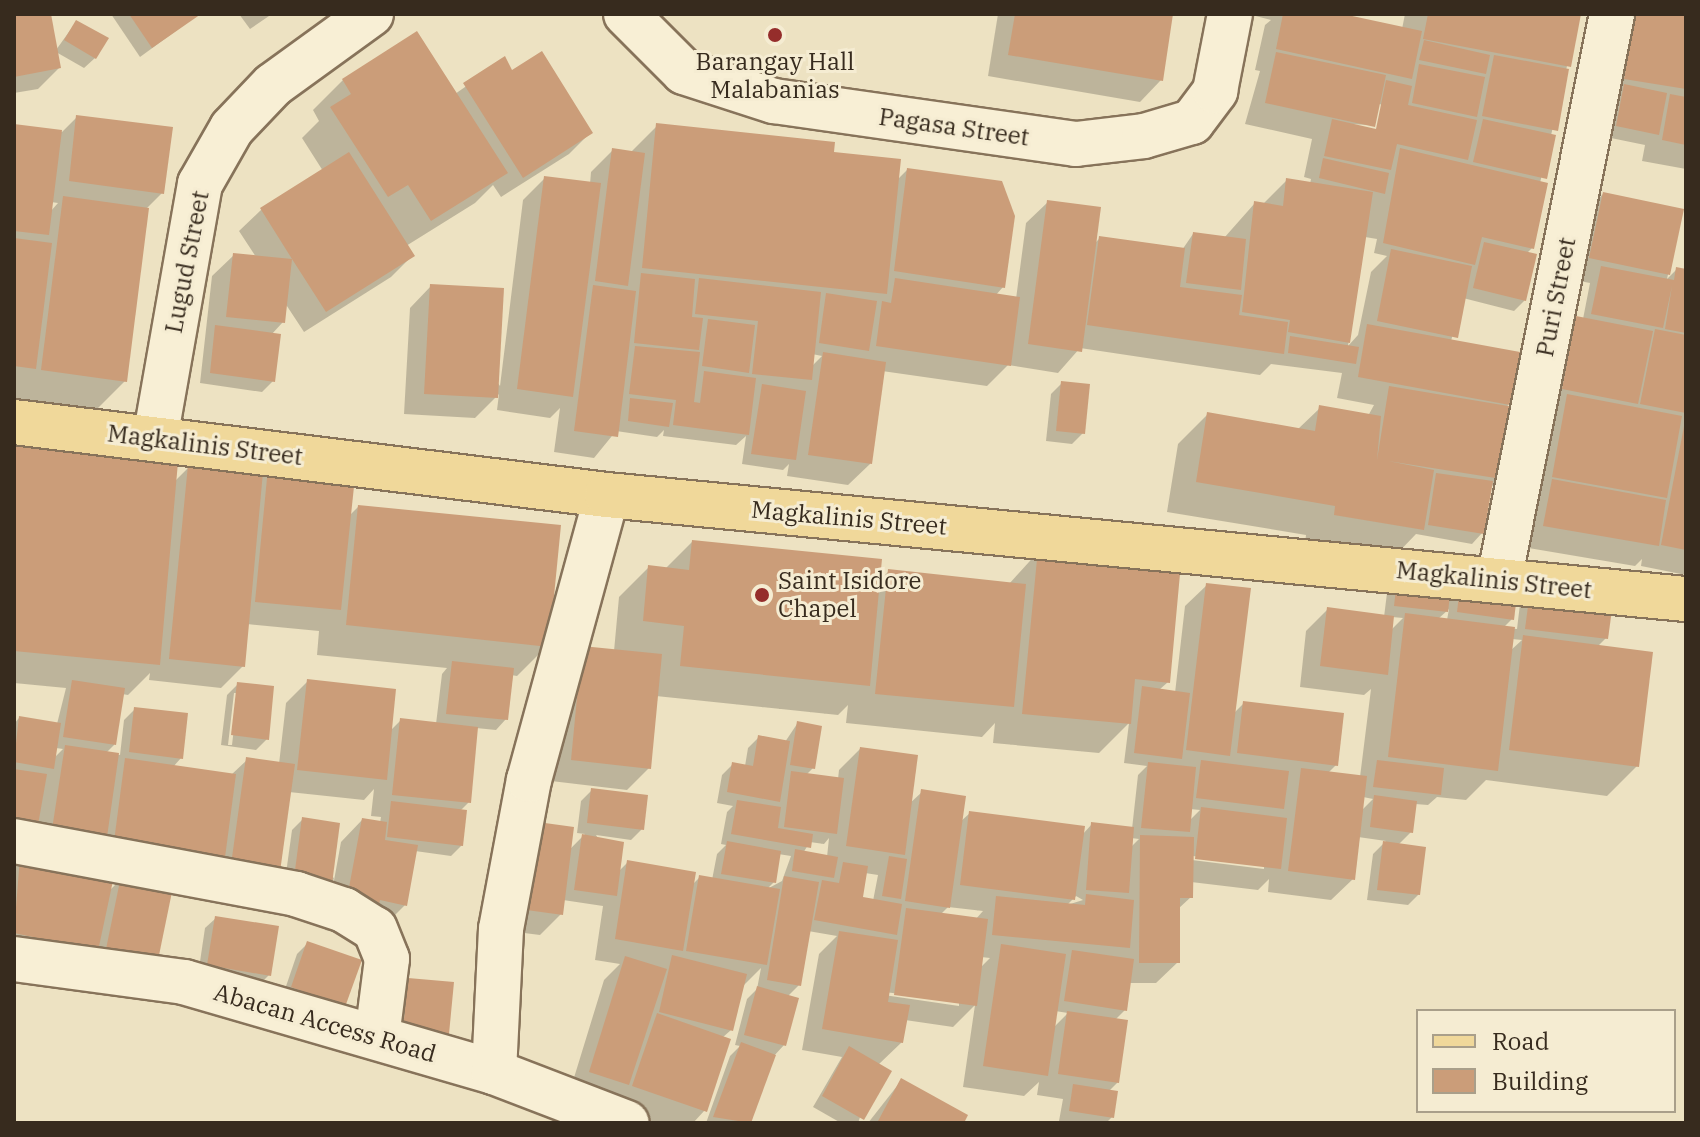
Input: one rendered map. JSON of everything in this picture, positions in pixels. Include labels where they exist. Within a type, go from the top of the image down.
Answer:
[{"type":"main road","name":"Magkalinis Street","points":[[14,422],[607,495],[1686,599]]},
{"type":"street","name":"Lugud Street","points":[[155,439],[200,184],[232,128],[273,85],[371,14]]},
{"type":"street","name":"Pagasa Street","points":[[626,14],[684,72],[774,101],[1076,144],[1144,136],[1192,122],[1215,91],[1230,14]]},
{"type":"street","name":"Puri Street","points":[[1499,580],[1612,14]]},
{"type":"street","points":[[494,1072],[501,929],[529,780],[607,495]]},
{"type":"street","points":[[14,841],[296,894],[344,910],[375,929],[387,959],[377,1037]]},
{"type":"street","name":"Abacan Access Road","points":[[14,959],[184,982],[494,1072],[627,1123]]},
{"type":"building","points":[[51,14],[61,68],[14,77],[14,15]]},
{"type":"building","points":[[129,14],[201,14],[152,48]]},
{"type":"building","points":[[1015,14],[1173,14],[1163,81],[1008,55]]},
{"type":"building","points":[[1283,14],[1343,14],[1422,31],[1412,79],[1276,49]]},
{"type":"building","points":[[1428,14],[1581,14],[1571,67],[1423,39]]},
{"type":"building","points":[[1636,14],[1686,14],[1686,89],[1624,79]]},
{"type":"building","points":[[76,20],[109,38],[96,59],[64,40]]},
{"type":"building","points":[[417,31],[508,173],[431,221],[408,185],[388,197],[330,107],[351,94],[342,79]]},
{"type":"building","points":[[1424,40],[1490,55],[1486,74],[1419,60]]},
{"type":"building","points":[[542,51],[593,133],[523,178],[463,83],[505,56],[512,70]]},
{"type":"building","points":[[1276,52],[1386,75],[1375,127],[1265,103]]},
{"type":"building","points":[[1494,55],[1569,69],[1558,131],[1482,116]]},
{"type":"building","points":[[1419,64],[1485,77],[1477,117],[1412,103]]},
{"type":"building","points":[[1386,80],[1412,86],[1408,105],[1477,120],[1468,160],[1397,144],[1391,170],[1324,156],[1332,119],[1376,129]]},
{"type":"building","points":[[1624,84],[1667,93],[1659,135],[1616,126]]},
{"type":"building","points":[[1670,94],[1686,97],[1686,145],[1662,140]]},
{"type":"building","points":[[76,115],[173,127],[164,194],[69,181]]},
{"type":"building","points":[[1483,119],[1556,135],[1547,179],[1473,162]]},
{"type":"building","points":[[656,123],[835,142],[834,152],[901,159],[887,294],[642,268]]},
{"type":"building","points":[[14,124],[62,130],[49,235],[14,231]]},
{"type":"building","points":[[612,148],[645,153],[628,286],[595,281]]},
{"type":"building","points":[[1400,148],[1548,183],[1534,249],[1482,237],[1475,265],[1383,243]]},
{"type":"building","points":[[349,152],[415,256],[326,312],[260,208]]},
{"type":"building","points":[[1323,158],[1389,173],[1385,194],[1319,178]]},
{"type":"building","points":[[907,168],[1002,181],[1015,216],[1005,288],[894,271]]},
{"type":"building","points":[[544,176],[601,183],[573,397],[517,389]]},
{"type":"building","points":[[1286,178],[1373,192],[1350,343],[1288,332],[1290,320],[1242,312],[1254,201],[1283,206]]},
{"type":"building","points":[[1603,192],[1684,209],[1670,275],[1589,258]]},
{"type":"building","points":[[63,196],[149,208],[127,382],[41,370]]},
{"type":"building","points":[[1047,200],[1101,207],[1082,352],[1028,344]]},
{"type":"building","points":[[1193,232],[1246,239],[1241,290],[1186,283]]},
{"type":"building","points":[[1099,236],[1185,248],[1180,287],[1242,295],[1239,315],[1288,322],[1284,354],[1087,325]]},
{"type":"building","points":[[14,238],[52,243],[36,369],[14,366]]},
{"type":"building","points":[[1484,242],[1537,254],[1526,301],[1473,288]]},
{"type":"building","points":[[1391,249],[1472,266],[1458,338],[1377,321]]},
{"type":"building","points":[[233,253],[292,259],[285,323],[226,317]]},
{"type":"building","points":[[1601,266],[1674,280],[1676,267],[1686,269],[1686,333],[1665,329],[1672,286],[1663,328],[1591,314]]},
{"type":"building","points":[[641,273],[695,279],[692,317],[703,318],[699,350],[634,343]]},
{"type":"building","points":[[699,278],[821,292],[812,380],[752,374],[758,321],[695,314]]},
{"type":"building","points":[[895,278],[1020,297],[1011,366],[876,346],[882,301],[891,303]]},
{"type":"building","points":[[430,284],[504,288],[498,398],[424,394]]},
{"type":"building","points":[[593,285],[636,291],[618,437],[574,431]]},
{"type":"building","points":[[826,293],[877,301],[869,351],[819,343]]},
{"type":"building","points":[[1576,316],[1653,331],[1638,404],[1562,389]]},
{"type":"building","points":[[708,319],[755,325],[749,373],[702,366]]},
{"type":"building","points":[[1367,324],[1520,352],[1510,405],[1358,377]]},
{"type":"building","points":[[215,325],[281,334],[275,382],[210,373]]},
{"type":"building","points":[[1655,329],[1686,335],[1686,413],[1640,404]]},
{"type":"building","points":[[1290,336],[1359,347],[1356,364],[1288,353]]},
{"type":"building","points":[[635,346],[700,352],[694,402],[700,403],[704,371],[756,378],[749,435],[673,425],[676,400],[629,394]]},
{"type":"building","points":[[823,352],[886,362],[872,464],[808,455]]},
{"type":"building","points":[[1061,381],[1090,384],[1085,434],[1056,431]]},
{"type":"building","points":[[762,384],[806,391],[796,460],[751,454]]},
{"type":"building","points":[[1389,386],[1514,407],[1502,479],[1388,461],[1434,470],[1424,530],[1334,515],[1335,506],[1196,482],[1207,412],[1315,431],[1319,405],[1381,416],[1377,460]]},
{"type":"building","points":[[1567,394],[1682,416],[1667,498],[1552,477]]},
{"type":"building","points":[[630,398],[673,403],[669,427],[628,421]]},
{"type":"building","points":[[1686,416],[1686,550],[1661,545]]},
{"type":"building","points":[[14,445],[178,462],[160,665],[14,651]]},
{"type":"building","points":[[188,465],[263,472],[245,667],[169,659]]},
{"type":"building","points":[[268,468],[355,477],[341,610],[255,602]]},
{"type":"building","points":[[1436,473],[1493,481],[1484,534],[1428,525]]},
{"type":"building","points":[[1552,479],[1666,500],[1659,546],[1543,526]]},
{"type":"building","points":[[358,505],[561,525],[549,647],[346,625]]},
{"type":"building","name":"Saint Isidore Chapel","points":[[692,540],[882,559],[870,686],[680,666],[684,626],[643,621],[648,565],[689,570]]},
{"type":"building","points":[[1038,549],[1181,563],[1170,683],[1135,679],[1131,724],[1022,714]]},
{"type":"building","points":[[888,569],[1026,584],[1014,707],[875,694]]},
{"type":"building","points":[[1397,580],[1451,587],[1448,612],[1394,606]]},
{"type":"building","points":[[1206,583],[1251,588],[1230,756],[1186,750]]},
{"type":"building","points":[[1460,587],[1517,595],[1514,620],[1457,612]]},
{"type":"building","points":[[1530,591],[1613,602],[1608,639],[1525,629]]},
{"type":"building","points":[[1327,607],[1394,616],[1388,675],[1320,666]]},
{"type":"building","points":[[1405,613],[1515,627],[1498,771],[1388,757]]},
{"type":"building","points":[[1523,635],[1653,652],[1639,767],[1509,750]]},
{"type":"building","points":[[582,646],[662,654],[651,769],[571,760]]},
{"type":"building","points":[[452,661],[514,668],[508,720],[446,714]]},
{"type":"building","points":[[307,679],[396,689],[387,780],[297,770]]},
{"type":"building","points":[[72,680],[125,688],[116,745],[63,737]]},
{"type":"building","points":[[237,682],[274,686],[269,740],[231,735]]},
{"type":"building","points":[[1142,686],[1190,693],[1182,759],[1134,753]]},
{"type":"building","points":[[1243,701],[1344,713],[1338,766],[1237,753]]},
{"type":"building","points":[[134,707],[188,713],[183,759],[129,752]]},
{"type":"building","points":[[19,716],[61,723],[54,769],[14,762]]},
{"type":"building","points":[[400,718],[478,727],[471,803],[392,795]]},
{"type":"building","points":[[797,721],[822,726],[815,769],[790,765]]},
{"type":"building","points":[[758,735],[790,741],[780,802],[727,792],[732,762],[753,766]]},
{"type":"building","points":[[65,745],[119,753],[106,844],[51,836]]},
{"type":"building","points":[[860,747],[918,755],[905,855],[846,846]]},
{"type":"building","points":[[246,757],[295,764],[279,879],[230,872]]},
{"type":"building","points":[[125,758],[236,774],[224,865],[113,849]]},
{"type":"building","points":[[1201,760],[1289,771],[1284,809],[1196,798]]},
{"type":"building","points":[[1377,760],[1444,768],[1441,795],[1373,787]]},
{"type":"building","points":[[1148,762],[1196,767],[1190,832],[1141,828]]},
{"type":"building","points":[[1301,768],[1367,776],[1355,880],[1288,871]]},
{"type":"building","points":[[14,769],[47,774],[38,825],[14,821]]},
{"type":"building","points":[[791,771],[844,778],[837,834],[784,827]]},
{"type":"building","points":[[591,788],[648,795],[644,830],[587,823]]},
{"type":"building","points":[[921,789],[966,796],[950,908],[905,901]]},
{"type":"building","points":[[1374,795],[1417,801],[1413,833],[1370,827]]},
{"type":"building","points":[[737,800],[781,807],[778,828],[813,834],[811,848],[731,834]]},
{"type":"building","points":[[391,801],[467,810],[463,846],[387,837]]},
{"type":"building","points":[[1201,807],[1287,818],[1281,869],[1195,859]]},
{"type":"building","points":[[969,811],[1085,826],[1075,900],[960,885]]},
{"type":"building","points":[[302,817],[340,823],[332,884],[294,878]]},
{"type":"building","points":[[362,818],[387,822],[385,840],[418,845],[407,906],[380,900],[377,914],[345,909]]},
{"type":"building","points":[[523,820],[574,827],[563,915],[512,908]]},
{"type":"building","points":[[1091,822],[1134,827],[1129,893],[1086,890]]},
{"type":"building","points":[[582,834],[624,842],[617,896],[574,890]]},
{"type":"building","points":[[1140,835],[1194,837],[1193,898],[1180,898],[1180,963],[1139,963]]},
{"type":"building","points":[[727,841],[781,851],[776,883],[721,874]]},
{"type":"building","points":[[1383,841],[1426,847],[1420,895],[1377,890]]},
{"type":"building","points":[[795,849],[838,857],[834,878],[792,871]]},
{"type":"building","points":[[889,856],[907,859],[901,899],[882,896]]},
{"type":"building","points":[[20,857],[114,876],[98,951],[14,933]]},
{"type":"building","points":[[627,860],[696,872],[683,951],[615,939]]},
{"type":"building","points":[[843,862],[868,866],[863,897],[902,904],[897,935],[814,920],[822,880],[839,883]]},
{"type":"building","points":[[699,875],[780,889],[767,965],[686,951]]},
{"type":"building","points":[[121,876],[173,887],[157,965],[105,954]]},
{"type":"building","points":[[784,876],[819,882],[801,986],[767,980]]},
{"type":"building","points":[[1086,894],[1134,900],[1130,948],[992,935],[996,896],[1085,905]]},
{"type":"building","points":[[906,908],[988,919],[977,1006],[894,995]]},
{"type":"building","points":[[215,916],[279,926],[271,976],[207,965]]},
{"type":"building","points":[[839,931],[898,940],[888,1002],[910,1005],[903,1043],[822,1029]]},
{"type":"building","points":[[307,941],[362,960],[345,1007],[291,987]]},
{"type":"building","points":[[1001,944],[1066,954],[1048,1076],[983,1066]]},
{"type":"building","points":[[1072,950],[1134,959],[1127,1011],[1064,1001]]},
{"type":"building","points":[[672,955],[747,974],[733,1031],[659,1012]]},
{"type":"building","points":[[625,956],[667,969],[629,1085],[589,1072]]},
{"type":"building","points":[[408,978],[454,982],[449,1034],[403,1030]]},
{"type":"building","points":[[757,986],[799,998],[786,1046],[744,1035]]},
{"type":"building","points":[[1067,1011],[1128,1020],[1119,1083],[1058,1074]]},
{"type":"building","points":[[657,1013],[731,1039],[707,1112],[632,1086]]},
{"type":"building","points":[[741,1042],[776,1055],[751,1123],[713,1117]]},
{"type":"building","points":[[849,1046],[892,1071],[864,1120],[822,1096]]},
{"type":"building","points":[[901,1078],[968,1115],[964,1123],[877,1123]]},
{"type":"building","points":[[1073,1084],[1118,1091],[1114,1118],[1069,1111]]},
{"type":"place","name":"Barangay Hall Malabanias","points":[[775,35]]},
{"type":"place","name":"Saint Isidore Chapel","points":[[762,595]]}]
